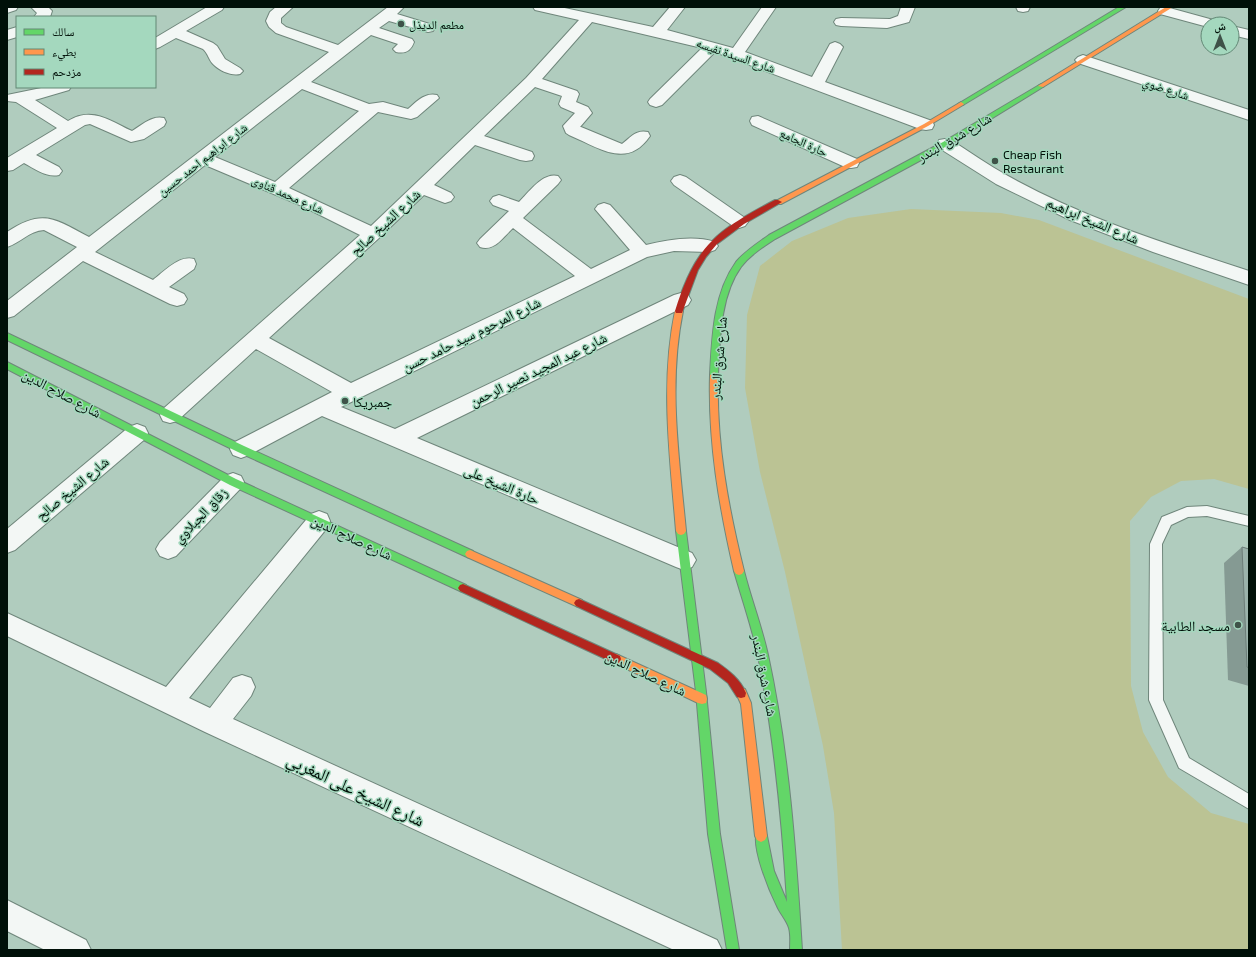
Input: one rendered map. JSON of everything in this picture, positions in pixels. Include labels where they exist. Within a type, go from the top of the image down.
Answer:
[{"type":"main road","name":"شارع شرق البندر","points":[[733,950],[714,834],[702,700],[684,560],[670,383],[673,340],[681,300],[698,260],[708,246],[722,233],[739,222],[926,125],[1120,7]]},
{"type":"main road","name":"شارع شرق البندر","points":[[796,950],[790,856],[771,697],[758,637],[741,581],[720,488],[715,439],[713,387],[716,339],[724,295],[730,278],[737,267],[754,248],[945,144],[1168,9]]},
{"type":"main road","name":"شارع صلاح الدين","points":[[7,336],[241,449],[697,656],[718,667],[734,679],[741,690],[746,703],[763,856],[775,892],[795,927]]},
{"type":"main road","name":"شارع صلاح الدين","points":[[7,365],[233,482],[702,700]]},
{"type":"street","points":[[7,9],[11,7]]},
{"type":"street","points":[[38,7],[45,11],[45,14],[42,16]]},
{"type":"street","points":[[156,43],[217,7]]},
{"type":"street","points":[[286,7],[278,12],[274,17],[273,22],[275,26],[280,30],[340,51]]},
{"type":"street","name":"شارع السيدة نفيسه","points":[[540,7],[594,11],[657,32],[713,46],[926,125]]},
{"type":"street","points":[[657,32],[678,7]]},
{"type":"street","points":[[736,54],[769,7]]},
{"type":"street","points":[[841,22],[894,23],[904,19],[908,7]]},
{"type":"street","points":[[1168,9],[1200,20]]},
{"type":"street","points":[[392,11],[428,28]]},
{"type":"street","name":"شارع ابراهيم احمد حسين","points":[[7,311],[392,11]]},
{"type":"street","name":"شارع الشيخ صالح","points":[[170,416],[373,234],[532,81],[594,11]]},
{"type":"street","points":[[368,29],[407,42],[401,49]]},
{"type":"street","points":[[7,36],[16,32]]},
{"type":"street","points":[[175,32],[208,46],[212,49],[219,62],[235,71]]},
{"type":"street","points":[[656,102],[713,46]]},
{"type":"street","points":[[816,84],[835,47]]},
{"type":"street","name":"شارع ضوي","points":[[1083,60],[1249,115]]},
{"type":"street","points":[[532,81],[571,94],[567,104],[582,110],[584,113],[571,126],[575,131],[620,150],[627,149],[642,136]]},
{"type":"street","points":[[300,83],[370,110]]},
{"type":"street","points":[[13,98],[36,95],[60,88]]},
{"type":"street","points":[[13,98],[68,128]]},
{"type":"street","points":[[278,188],[370,110],[383,106],[411,114],[431,98]]},
{"type":"street","points":[[7,166],[81,120],[92,119],[128,136],[134,137],[158,122]]},
{"type":"street","name":"حارة الجامع","points":[[758,121],[851,163]]},
{"type":"street","points":[[472,138],[526,156]]},
{"type":"street","name":"شارع الشيخ ابراهيم","points":[[945,144],[1002,180],[1076,216],[1159,248],[1249,278]]},
{"type":"street","points":[[24,156],[53,171]]},
{"type":"street","name":"شارع محمد قناوى","points":[[202,158],[278,188],[373,234]]},
{"type":"street","points":[[486,243],[552,180]]},
{"type":"street","points":[[680,181],[739,222]]},
{"type":"street","points":[[422,187],[445,196]]},
{"type":"street","points":[[499,201],[589,277]]},
{"type":"street","points":[[604,209],[642,252]]},
{"type":"street","points":[[7,242],[34,224],[50,224],[87,249],[177,299]]},
{"type":"street","name":"شارع المرحوم سيد حامد حسن","points":[[241,449],[321,407],[642,252],[674,245],[708,246]]},
{"type":"street","points":[[155,288],[187,264]]},
{"type":"street","name":"شارع عبد المجيد نصير الرحمن","points":[[395,439],[681,300]]},
{"type":"street","points":[[256,340],[351,393]]},
{"type":"street","name":"حارة الشيخ على","points":[[321,407],[684,560]]},
{"type":"street","name":"شارع الشيخ صالح","points":[[7,544],[137,433]]},
{"type":"street","name":"زقاق الجبلاوي","points":[[168,549],[233,482]]},
{"type":"street","points":[[170,702],[318,521]]},
{"type":"street","name":"شارع الشيخ على المغربي","points":[[7,624],[214,723],[708,950]]},
{"type":"street","points":[[214,723],[242,687]]},
{"type":"street","points":[[7,915],[67,948]]},
{"type":"lane","points":[[1249,522],[1207,511],[1187,512],[1166,521],[1156,544],[1155,607],[1156,700],[1184,763],[1249,802]]},
{"type":"green space","points":[[911,209],[1001,213],[1039,220],[1249,299],[1249,489],[1214,479],[1181,481],[1151,497],[1130,521],[1131,686],[1143,732],[1168,777],[1211,813],[1249,824],[1249,950],[842,950],[834,813],[823,746],[785,572],[760,472],[745,388],[747,315],[760,266],[792,241],[848,218]]},
{"type":"building","points":[[1242,547],[1249,549],[1249,668],[1247,667]]},
{"type":"traffic: fast","points":[[961,104],[1123,7]]},
{"type":"traffic: fast","points":[[714,375],[720,317],[727,288],[732,275],[739,264],[750,253],[772,237],[945,144],[1041,86]]},
{"type":"traffic: fast","points":[[7,336],[241,449],[470,554]]},
{"type":"traffic: fast","points":[[7,365],[233,482],[463,588]]},
{"type":"traffic: fast","points":[[681,531],[701,692],[714,834],[733,950]]},
{"type":"traffic: fast","points":[[739,571],[761,644],[776,728],[789,839],[796,950]]},
{"type":"traffic: fast","points":[[761,836],[768,871],[792,922]]},
{"type":"traffic: slow","points":[[1041,86],[1170,7]]},
{"type":"traffic: slow","points":[[778,202],[926,125],[961,104]]},
{"type":"traffic: slow","points":[[679,311],[674,336],[670,391],[673,449],[681,531]]},
{"type":"traffic: slow","points":[[714,375],[714,424],[719,474],[739,571]]},
{"type":"traffic: slow","points":[[470,554],[579,603]]},
{"type":"traffic: slow","points":[[616,659],[702,699]]},
{"type":"traffic: slow","points":[[741,693],[746,703],[761,836]]},
{"type":"traffic: jam","points":[[679,311],[694,270],[703,255],[726,232],[758,212],[778,202]]},
{"type":"traffic: jam","points":[[463,588],[616,659]]},
{"type":"traffic: jam","points":[[579,603],[714,666],[732,680],[741,693]]},
{"type":"place","name":"مطعم الديذل","points":[[401,24]]},
{"type":"place","name":"Cheap Fish Restaurant","points":[[995,161]]},
{"type":"place","name":"جمبريكا","points":[[345,401]]},
{"type":"place","name":"مسجد الطابية","points":[[1238,625]]}]
